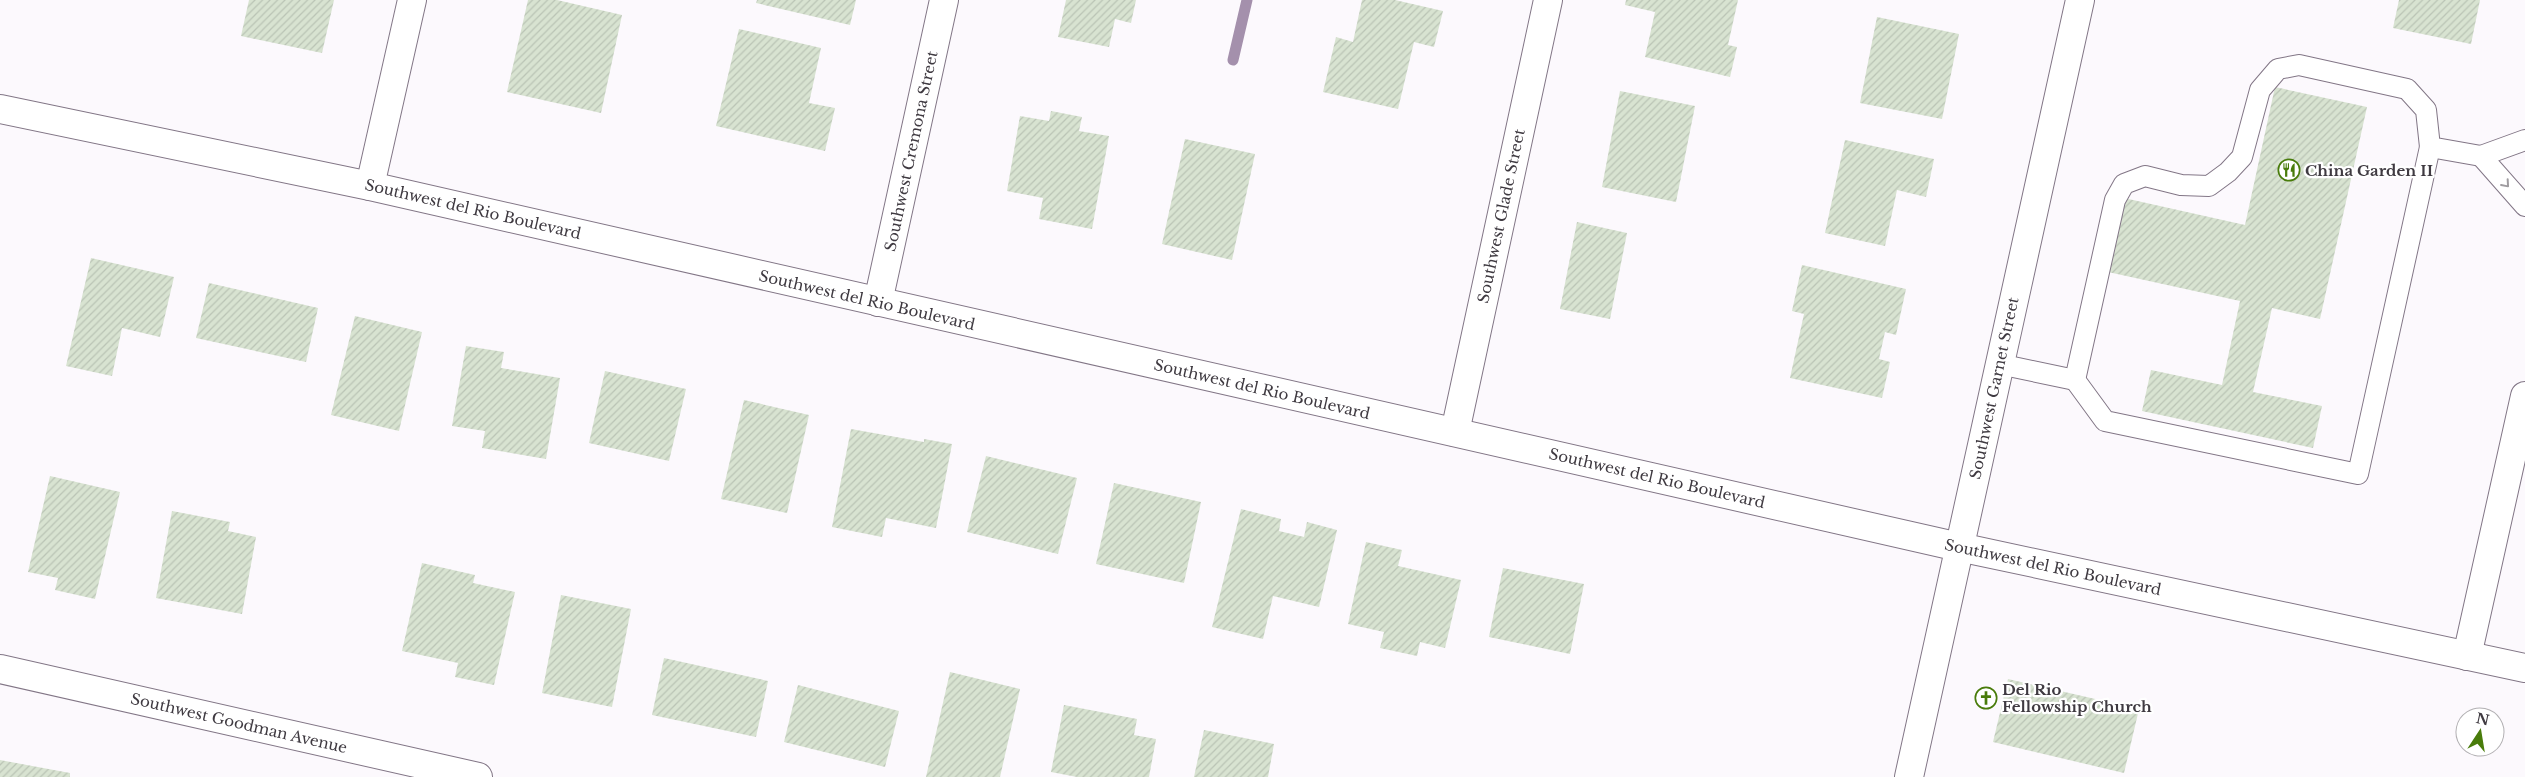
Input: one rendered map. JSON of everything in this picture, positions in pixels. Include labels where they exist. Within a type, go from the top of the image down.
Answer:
[{"type":"street","points":[[370,186],[412,0]]},
{"type":"street","name":"Southwest Cremona Street","points":[[878,302],[944,0]]},
{"type":"street","name":"Southwest Glade Street","points":[[1455,432],[1548,0]]},
{"type":"street","name":"Southwest Garnet Street","points":[[1909,777],[2080,0]]},
{"type":"street","name":"Southwest del Rio Boulevard","points":[[0,110],[370,186],[1959,547],[2525,668]]},
{"type":"street","points":[[2467,656],[2525,396]]},
{"type":"street","name":"Southwest Goodman Avenue","points":[[0,669],[478,777]]},
{"type":"lane","points":[[2000,364],[2075,380],[2105,421],[2358,474],[2430,147],[2426,110],[2407,89],[2299,65],[2278,69],[2260,90],[2242,157],[2228,172],[2209,186],[2181,185],[2145,176],[2124,184],[2115,200],[2075,380]]},
{"type":"lane","points":[[2430,147],[2481,156],[2525,140]]},
{"type":"lane","points":[[2481,156],[2525,206]]},
{"type":"building","points":[[249,0],[334,0],[322,53],[241,36]]},
{"type":"building","points":[[528,0],[557,0],[622,15],[601,113],[507,92]]},
{"type":"building","points":[[757,0],[856,0],[850,25],[756,3]]},
{"type":"building","points":[[1066,0],[1136,0],[1131,23],[1115,19],[1109,47],[1058,37]]},
{"type":"building","points":[[1362,0],[1395,0],[1443,11],[1434,47],[1414,42],[1398,109],[1323,92],[1336,37],[1353,42]]},
{"type":"building","points":[[1626,0],[1738,0],[1728,45],[1737,47],[1730,77],[1645,57],[1655,12],[1625,5]]},
{"type":"building","points":[[2399,0],[2480,0],[2471,44],[2393,28]]},
{"type":"building","points":[[1877,17],[1959,34],[1942,119],[1860,103]]},
{"type":"building","points":[[739,29],[821,48],[809,103],[835,108],[825,151],[716,126]]},
{"type":"building","points":[[2275,87],[2367,107],[2320,319],[2272,308],[2253,392],[2322,406],[2313,448],[2142,411],[2151,370],[2222,385],[2240,301],[2108,272],[2124,198],[2245,225]]},
{"type":"building","points":[[1620,91],[1695,106],[1676,202],[1602,187]]},
{"type":"building","points":[[1051,111],[1082,117],[1079,131],[1109,136],[1092,229],[1039,219],[1043,198],[1007,191],[1020,116],[1049,121]]},
{"type":"building","points":[[1185,139],[1255,154],[1232,260],[1162,244]]},
{"type":"building","points":[[1845,140],[1934,159],[1926,197],[1897,190],[1885,246],[1825,233]]},
{"type":"building","points":[[1577,222],[1627,233],[1610,319],[1560,309]]},
{"type":"building","points":[[91,258],[174,277],[160,337],[122,328],[112,376],[66,366]]},
{"type":"building","points":[[1802,265],[1906,289],[1896,335],[1885,332],[1879,359],[1890,362],[1882,398],[1790,378],[1804,314],[1792,311]]},
{"type":"building","points":[[209,283],[318,308],[306,362],[196,338]]},
{"type":"building","points":[[355,316],[422,332],[399,431],[331,415]]},
{"type":"building","points":[[466,346],[504,352],[501,368],[560,378],[546,459],[482,448],[485,431],[452,426]]},
{"type":"building","points":[[605,371],[686,389],[669,461],[589,443]]},
{"type":"building","points":[[744,400],[809,415],[787,513],[721,499]]},
{"type":"building","points":[[851,429],[924,442],[924,439],[952,444],[936,528],[886,518],[882,537],[832,527]]},
{"type":"building","points":[[986,456],[1077,478],[1058,554],[967,532]]},
{"type":"building","points":[[50,476],[120,492],[95,599],[55,590],[58,578],[28,572]]},
{"type":"building","points":[[1114,483],[1201,502],[1184,583],[1096,564]]},
{"type":"building","points":[[1241,509],[1281,519],[1279,531],[1304,537],[1307,522],[1337,530],[1319,607],[1273,596],[1263,639],[1212,627]]},
{"type":"building","points":[[172,511],[230,522],[228,531],[256,537],[242,614],[156,598]]},
{"type":"building","points":[[1366,542],[1402,550],[1398,566],[1461,580],[1445,648],[1420,642],[1417,656],[1380,648],[1384,632],[1348,624]]},
{"type":"building","points":[[422,563],[475,575],[473,583],[515,592],[494,685],[455,677],[458,663],[402,651]]},
{"type":"building","points":[[1503,568],[1584,584],[1570,654],[1489,637]]},
{"type":"building","points":[[561,595],[631,609],[612,707],[542,693]]},
{"type":"building","points":[[664,658],[768,681],[756,737],[652,715]]},
{"type":"building","points":[[950,672],[1020,689],[1000,777],[926,777]]},
{"type":"building","points":[[2008,679],[2139,709],[2124,773],[1993,742]]},
{"type":"building","points":[[798,685],[899,711],[885,767],[784,742]]},
{"type":"building","points":[[1064,705],[1137,719],[1134,735],[1156,739],[1149,777],[1077,777],[1051,772]]},
{"type":"building","points":[[1204,730],[1274,744],[1268,777],[1194,777]]},
{"type":"building","points":[[0,760],[70,773],[70,777],[0,777]]},
{"type":"waterway","points":[[1233,60],[1247,0]]},
{"type":"place","name":"China Garden II","points":[[2289,170]]},
{"type":"place","name":"Del Rio Fellowship Church","points":[[1986,698]]}]
